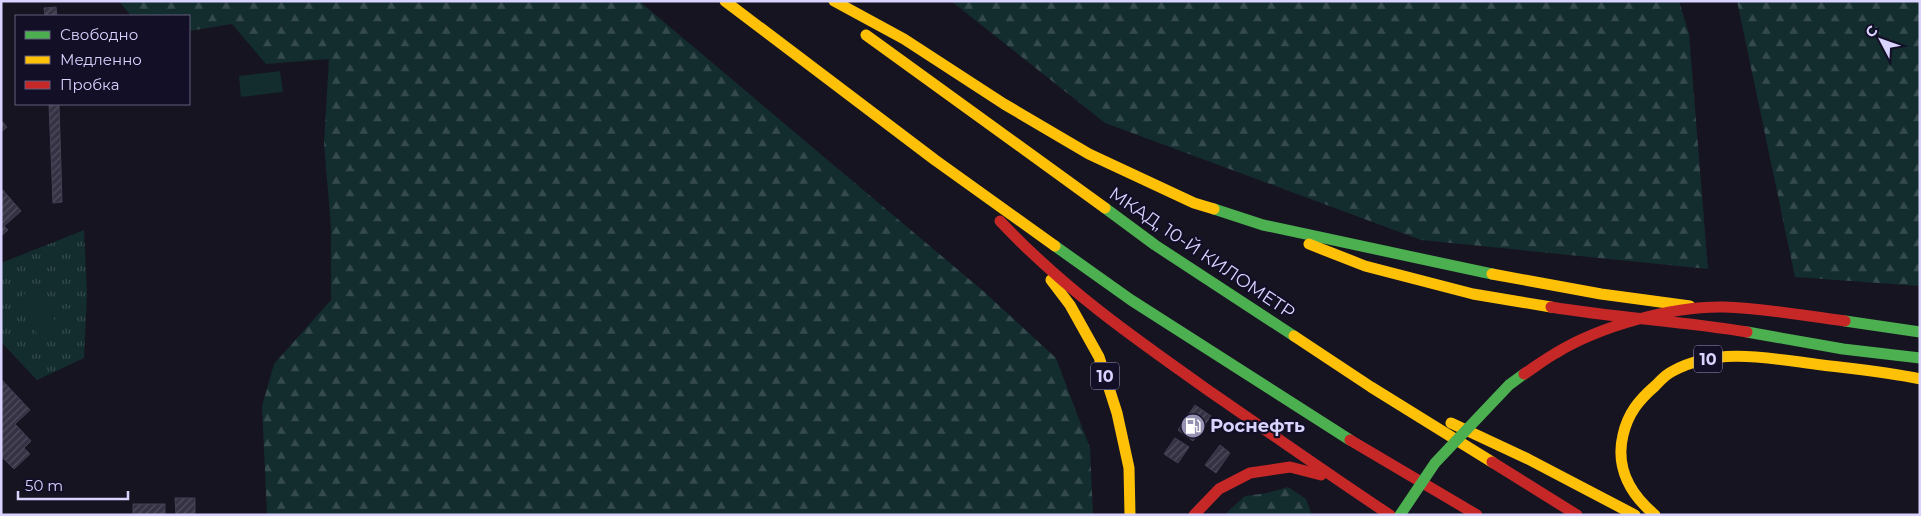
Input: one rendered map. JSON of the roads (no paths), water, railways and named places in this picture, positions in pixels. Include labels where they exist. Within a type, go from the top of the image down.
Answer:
[{"type":"main road","points":[[725,1],[936,160],[1131,300],[1361,447],[1477,515]]},
{"type":"main road","name":"МКАД, 10-Й КИЛОМЕТР","points":[[820,1],[1155,245],[1371,387],[1577,515]]},
{"type":"main road","points":[[834,1],[904,39],[1004,104],[1089,154],[1194,203],[1263,225],[1366,266],[1472,294],[1592,314],[1716,327],[1842,349],[1920,358]]},
{"type":"main road","name":"10","points":[[936,160],[987,207],[1032,255],[1070,305],[1099,357],[1117,413],[1129,468],[1130,515]]},
{"type":"main road","points":[[1263,225],[1476,271],[1601,294],[1920,336]]},
{"type":"main road","points":[[1032,255],[1092,306],[1142,344],[1390,515]]},
{"type":"main road","points":[[1400,515],[1435,463],[1509,385],[1557,352],[1609,328],[1665,312],[1723,307],[1780,312],[1920,332]]},
{"type":"main road","name":"10","points":[[1655,515],[1637,499],[1626,481],[1621,466],[1621,444],[1626,421],[1637,402],[1672,371],[1704,359],[1746,356],[1888,373],[1920,379]]},
{"type":"main road","points":[[1371,387],[1528,459],[1635,515]]},
{"type":"main road","points":[[1194,515],[1219,489],[1250,473],[1290,467],[1310,471],[1342,483]]},
{"type":"place","name":"Роснефть","points":[[1193,426]]}]
